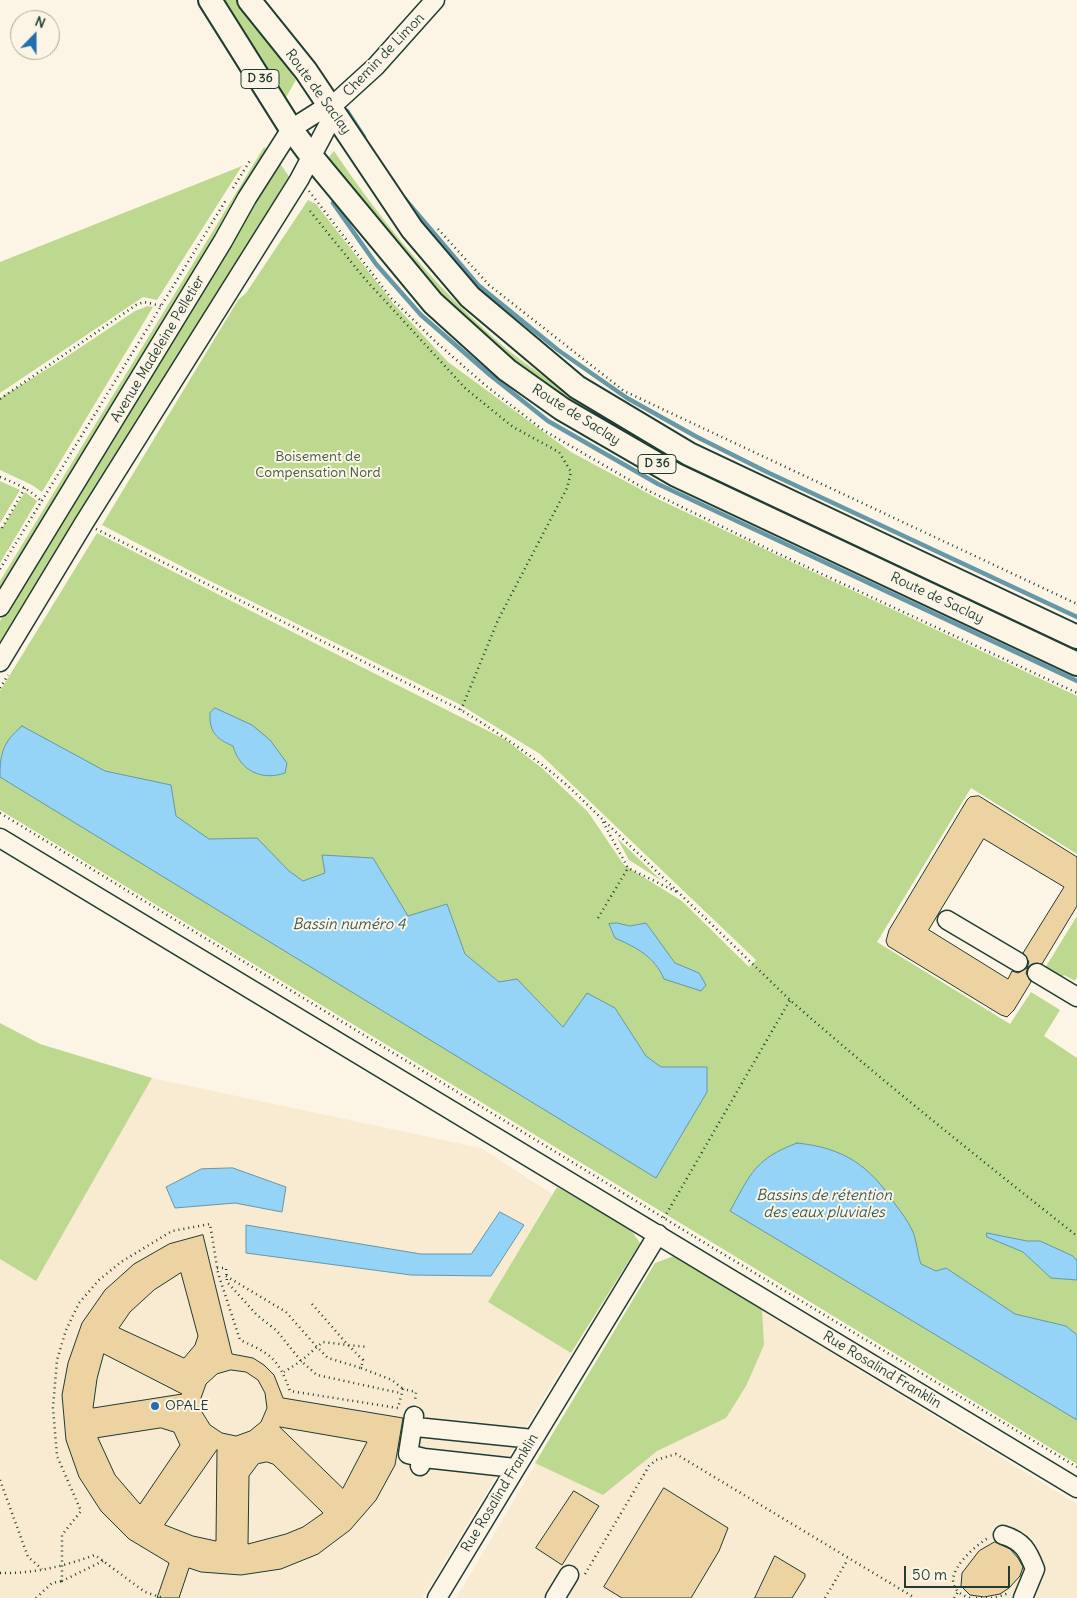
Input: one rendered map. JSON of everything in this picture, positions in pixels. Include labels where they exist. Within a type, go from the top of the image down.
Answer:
[{"type":"main road","name":"Route de Saclay","points":[[210,0],[291,129],[312,157],[433,303],[507,370],[562,409],[676,475],[1077,664]]},
{"type":"main road","name":"Route de Saclay","points":[[250,0],[306,71],[412,229],[470,297],[577,387],[689,454],[1077,637]]},
{"type":"street","name":"Chemin de Limon","points":[[332,108],[376,66],[435,0]]},
{"type":"street","name":"Avenue Madeleine Pelletier","points":[[0,607],[71,494],[218,250],[247,198],[291,129],[332,108]]},
{"type":"street","name":"Avenue Madeleine Pelletier","points":[[0,662],[84,523],[299,180],[312,157],[332,108]]},
{"type":"street","name":"Rue Rosalind Franklin","points":[[0,838],[691,1244],[1077,1488]]},
{"type":"street","points":[[948,920],[1018,962]]},
{"type":"street","points":[[1037,972],[1076,992]]},
{"type":"street","name":"Rue Rosalind Franklin","points":[[437,1598],[661,1226]]},
{"type":"street","points":[[515,1468],[422,1462],[408,1454],[415,1421],[533,1439]]},
{"type":"street","points":[[1004,1535],[1015,1538],[1023,1544],[1034,1569],[1023,1596]]},
{"type":"street","points":[[555,1598],[569,1575]]},
{"type":"path","points":[[0,569],[253,157]]},
{"type":"path","points":[[310,211],[366,279],[466,389],[513,427],[558,452],[571,472],[567,488],[498,620],[461,710]]},
{"type":"path","points":[[435,226],[488,285],[624,391],[1077,604]]},
{"type":"path","points":[[0,399],[136,306],[144,302],[162,306]]},
{"type":"path","points":[[0,477],[25,488],[41,501]]},
{"type":"path","points":[[2,528],[25,488]]},
{"type":"path","points":[[96,529],[461,710],[501,734],[536,759],[683,895],[790,1000],[913,1105],[1077,1236]]},
{"type":"path","points":[[0,813],[661,1226],[1077,1467]]},
{"type":"path","points":[[601,818],[628,868],[683,895]]},
{"type":"path","points":[[598,918],[628,868]]},
{"type":"path","points":[[661,1226],[790,1000]]},
{"type":"path","points":[[62,1581],[62,1535],[81,1511],[57,1456],[53,1408],[57,1360],[66,1330],[79,1303],[99,1280],[121,1262],[172,1232],[210,1224],[217,1268],[240,1340],[267,1352],[283,1372],[290,1391],[398,1408],[400,1393],[403,1389]]},
{"type":"path","points":[[217,1268],[226,1268],[227,1282],[257,1315],[277,1331],[301,1361],[317,1375],[400,1393]]},
{"type":"path","points":[[226,1276],[286,1312],[328,1358],[361,1368],[392,1380],[403,1389],[416,1392],[415,1421]]},
{"type":"path","points":[[312,1304],[363,1360],[361,1368]]},
{"type":"path","points":[[283,1372],[301,1361],[323,1342],[368,1347]]},
{"type":"path","points":[[569,1575],[584,1576],[649,1466],[656,1460],[676,1454],[848,1560],[915,1598]]},
{"type":"path","points":[[0,1480],[28,1557],[42,1568]]},
{"type":"path","points":[[970,1598],[958,1592],[955,1588],[955,1570],[973,1547],[990,1537],[1004,1535]]},
{"type":"path","points":[[0,1573],[26,1574],[42,1568],[63,1566],[95,1555],[145,1592],[163,1598]]},
{"type":"path","points":[[825,1598],[848,1560]]},
{"type":"path","points":[[36,1598],[52,1583],[62,1581],[103,1561]]},
{"type":"path","points":[[954,1598],[958,1592]]},
{"type":"path","points":[[976,1598],[1023,1596]]},
{"type":"shaded area","points":[[152,1078],[481,1148],[552,1194],[488,1302],[571,1353],[423,1598],[0,1598],[0,1259],[36,1281]]},
{"type":"shaded area","points":[[674,1256],[1077,1504],[1077,1598],[456,1598],[655,1263]]},
{"type":"green space","points":[[222,0],[237,0],[296,80],[285,99]]},
{"type":"green space","points":[[264,147],[269,151],[0,595],[0,581]]},
{"type":"green space","points":[[334,151],[393,232],[460,306],[509,351],[568,393],[1077,646],[1077,655],[643,447],[538,383],[442,300],[358,198],[329,157]]},
{"type":"green space","points":[[279,162],[290,178],[0,652],[0,621]]},
{"type":"green space","points":[[242,166],[157,300],[143,297],[0,393],[0,262]]},
{"type":"green space","name":"Boisement de Compensation Nord","points":[[308,200],[316,204],[393,303],[448,362],[571,452],[660,500],[1077,696],[1077,854],[971,788],[877,942],[1010,1024],[1031,992],[1060,1010],[1044,1036],[1077,1058],[1077,1464],[0,810],[0,691],[97,533],[506,740],[543,769],[588,812],[624,865],[682,901],[749,967],[756,960],[540,754],[459,704],[204,578],[102,525],[238,300],[246,293]]},
{"type":"green space","points":[[148,306],[153,307],[42,492],[32,485],[0,470],[0,398],[135,311]]},
{"type":"green space","points":[[0,481],[20,490],[0,523]]},
{"type":"green space","points":[[25,492],[37,501],[0,563],[0,527],[2,528]]},
{"type":"green space","points":[[617,838],[662,881],[629,860]]},
{"type":"green space","points":[[1077,916],[1077,977],[1075,981],[1064,975],[1061,978],[1045,968]]},
{"type":"green space","points":[[0,1023],[40,1044],[152,1078],[36,1281],[0,1259]]},
{"type":"green space","points":[[557,1187],[631,1230],[640,1243],[571,1353],[488,1302]]},
{"type":"green space","points":[[674,1256],[762,1310],[764,1345],[746,1386],[726,1418],[657,1451],[603,1495],[535,1463],[655,1263]]},
{"type":"water","points":[[215,708],[252,725],[270,740],[287,763],[285,773],[268,776],[260,775],[246,768],[236,755],[233,746],[218,738],[215,734],[211,726],[210,713]]},
{"type":"water","name":"Bassin numéro 4","points":[[22,726],[105,771],[171,785],[176,816],[209,839],[257,838],[289,871],[303,881],[325,873],[322,855],[373,858],[408,916],[447,904],[465,954],[499,982],[517,979],[563,1027],[587,993],[615,1008],[646,1056],[661,1067],[707,1067],[707,1092],[656,1178],[0,777],[4,749],[11,737]]},
{"type":"water","points":[[617,923],[630,926],[646,923],[675,963],[699,973],[706,985],[701,991],[664,979],[650,959],[638,949],[615,938],[609,924]]},
{"type":"water","name":"Bassins de rétention des eaux pluviales","points":[[797,1143],[814,1145],[842,1154],[865,1169],[885,1190],[910,1227],[915,1238],[921,1264],[936,1271],[946,1268],[1015,1314],[1066,1326],[1077,1335],[1077,1420],[730,1211],[749,1177],[756,1169],[772,1155]]},
{"type":"water","points":[[233,1168],[286,1187],[282,1212],[235,1203],[175,1208],[166,1187],[201,1169]]},
{"type":"water","points":[[500,1212],[524,1225],[491,1276],[411,1275],[246,1253],[246,1225],[421,1254],[471,1254]]},
{"type":"water","points":[[987,1233],[1027,1241],[1040,1241],[1073,1256],[1077,1261],[1077,1280],[1051,1278],[1023,1252],[987,1237]]},
{"type":"building","points":[[979,796],[1077,857],[1077,906],[1042,964],[1032,964],[1028,967],[1026,973],[1031,982],[1014,1010],[1007,1017],[888,946],[886,941],[889,930],[970,797]],"holes":[[[984,839],[1064,887],[1023,953],[1029,962],[1027,968],[1018,973],[1012,971],[1008,979],[929,930]]]},
{"type":"building","name":"OPALE","points":[[203,1235],[232,1354],[253,1358],[264,1365],[274,1375],[283,1398],[403,1418],[395,1465],[376,1500],[350,1530],[318,1554],[281,1569],[241,1575],[201,1572],[189,1568],[179,1598],[157,1598],[169,1563],[129,1539],[101,1511],[79,1477],[66,1440],[62,1395],[68,1363],[82,1323],[105,1290],[134,1264],[169,1244]],"holes":[[[181,1273],[198,1336],[195,1345],[184,1358],[119,1328],[130,1312],[154,1290]],[[104,1354],[182,1394],[93,1408],[97,1379]],[[231,1370],[246,1372],[258,1380],[265,1393],[267,1408],[261,1422],[250,1431],[236,1436],[222,1433],[210,1425],[202,1412],[201,1398],[206,1384],[217,1374]],[[280,1427],[367,1442],[343,1488]],[[161,1428],[174,1432],[180,1445],[140,1504],[115,1475],[98,1438]],[[217,1450],[216,1541],[193,1536],[165,1525]],[[267,1462],[273,1464],[323,1513],[303,1527],[286,1534],[248,1544],[249,1476],[258,1464]]]},
{"type":"building","points":[[664,1488],[728,1528],[719,1551],[691,1598],[622,1598],[604,1587]]},
{"type":"building","points":[[574,1491],[599,1506],[562,1565],[536,1548]]},
{"type":"building","points":[[995,1542],[1010,1549],[1018,1558],[1023,1567],[1020,1576],[1009,1588],[1000,1594],[984,1597],[970,1595],[961,1586],[962,1573],[979,1551]]},
{"type":"building","points":[[775,1556],[805,1574],[805,1577],[792,1598],[755,1598]]},
{"type":"waterway","points":[[347,111],[364,137]]},
{"type":"waterway","points":[[404,198],[478,285],[558,350],[627,398],[697,437],[769,473],[1077,617]]},
{"type":"waterway","points":[[333,203],[376,264],[421,315],[490,375],[548,421],[658,484],[1077,681]]},
{"type":"place","name":"OPALE","points":[[155,1406]]}]
